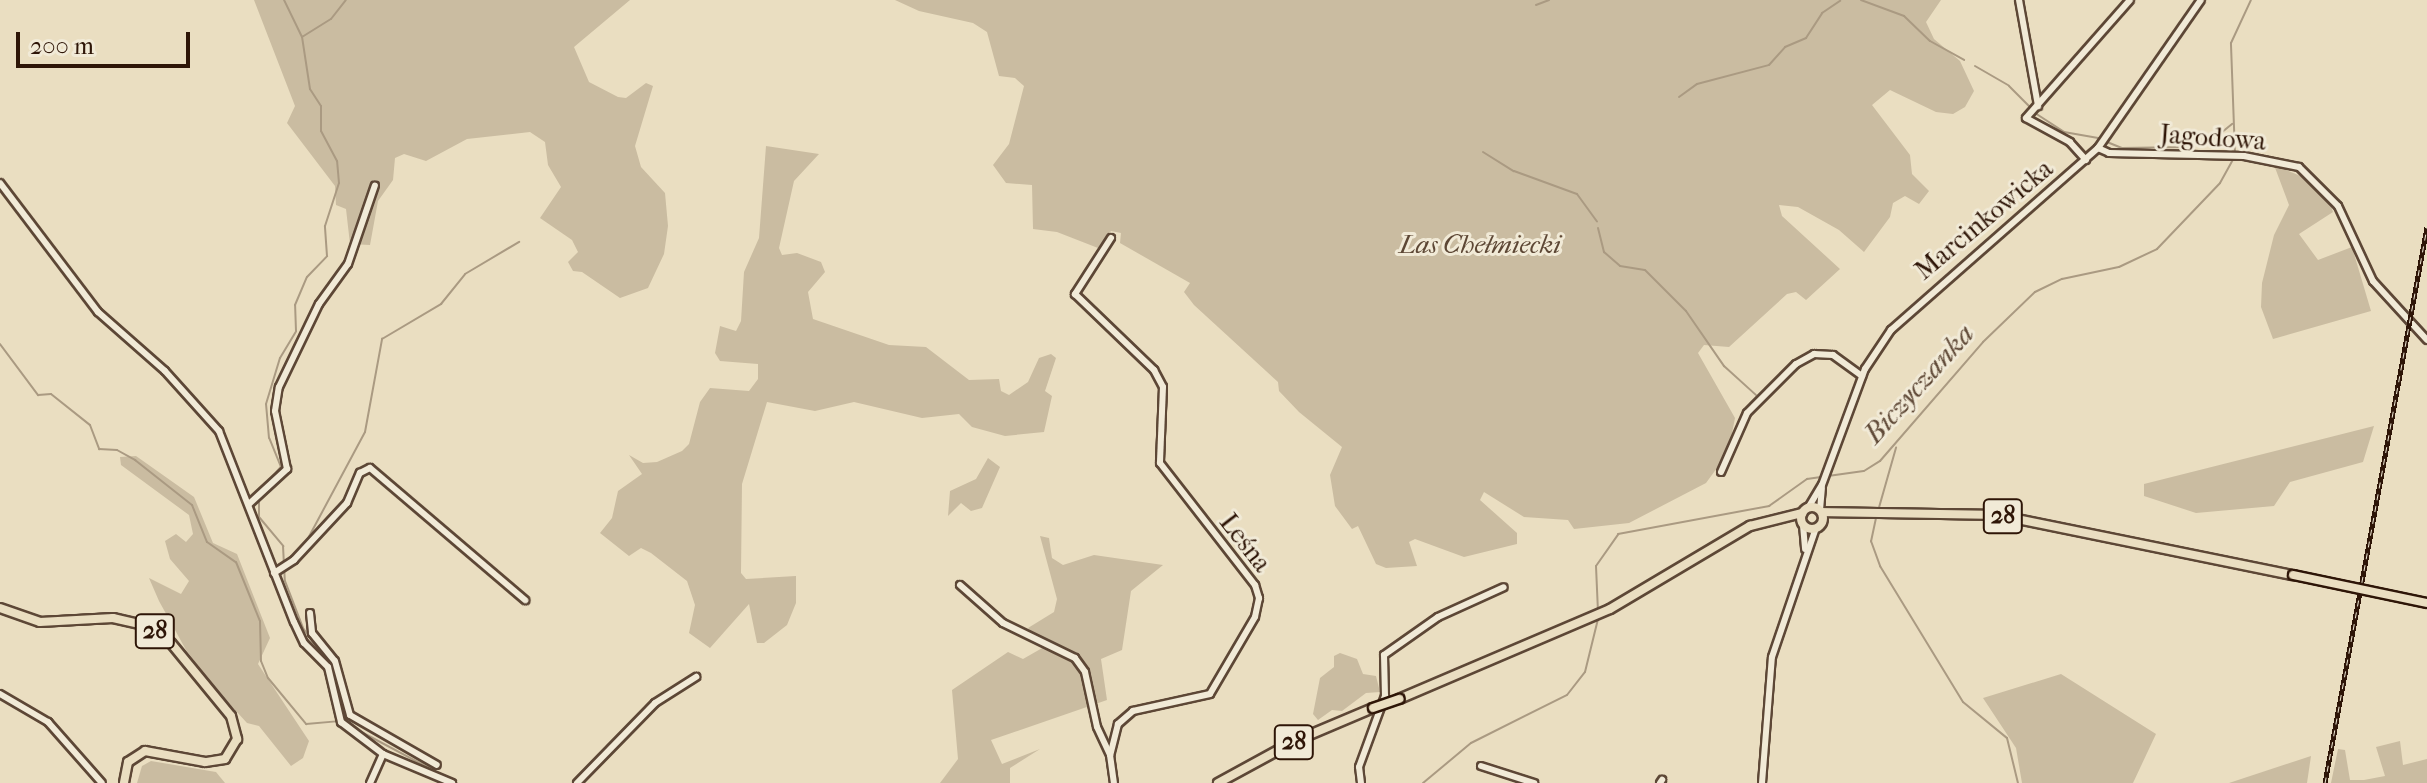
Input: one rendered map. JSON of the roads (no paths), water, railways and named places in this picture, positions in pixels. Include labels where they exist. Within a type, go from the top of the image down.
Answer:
[{"type":"main road","name":"28","points":[[1218,783],[1295,741],[1610,609],[1738,532],[1781,518],[1804,517],[1821,511],[1848,516]]},
{"type":"main road","points":[[1819,526],[1821,511]]},
{"type":"main road","name":"28","points":[[1804,517],[1819,526],[1848,516],[1866,514],[1985,513],[2427,603]]},
{"type":"main road","name":"28","points":[[0,608],[40,622],[113,618],[144,625],[171,643],[209,688],[237,728],[230,755],[209,763],[145,751],[128,762],[124,783]]},
{"type":"street","points":[[2019,0],[2030,36],[2032,112]]},
{"type":"street","points":[[2032,112],[2130,0]]},
{"type":"street","name":"Marcinkowicka","points":[[1804,517],[1822,485],[1862,376],[1901,318],[2086,160],[2102,143],[2201,0]]},
{"type":"street","points":[[2032,112],[2070,142],[2086,160]]},
{"type":"street","name":"Jagodowa","points":[[2102,143],[2109,153],[2244,156],[2287,164],[2313,177],[2338,206],[2373,281],[2427,340]]},
{"type":"street","points":[[0,183],[98,312],[165,371],[219,431],[252,502],[304,643],[328,667],[341,720],[452,783]]},
{"type":"street","points":[[252,502],[287,469],[275,411],[282,376],[319,304],[348,264],[375,185]]},
{"type":"street","name":"Leśna","points":[[1111,238],[1075,294],[1154,370],[1163,387],[1160,463],[1255,585],[1259,598],[1255,617],[1214,690],[1194,701],[1123,717],[1110,755],[1114,783]]},
{"type":"street","points":[[1721,472],[1743,419],[1788,370],[1814,354],[1838,356],[1862,376]]},
{"type":"street","points":[[277,571],[287,565],[347,503],[360,473],[370,468],[381,472],[525,600]]},
{"type":"street","name":"Marcinkowicka","points":[[1821,511],[1822,485]]},
{"type":"street","points":[[1804,517],[1805,551]]},
{"type":"street","points":[[1762,783],[1772,657],[1805,551],[1819,526]]},
{"type":"street","points":[[960,585],[1003,623],[1075,658],[1085,672],[1097,727],[1110,755]]},
{"type":"street","points":[[1361,783],[1359,767],[1385,696],[1384,655],[1438,617],[1504,587]]},
{"type":"street","points":[[310,613],[312,633],[335,661],[350,715],[388,749],[437,765]]},
{"type":"street","points":[[328,667],[335,661]]},
{"type":"street","points":[[577,783],[655,703],[696,677]]},
{"type":"street","points":[[0,694],[48,722],[102,783]]},
{"type":"street","points":[[370,783],[388,749]]},
{"type":"street","points":[[1481,766],[1534,783]]},
{"type":"waterway","points":[[258,493],[281,467],[269,438],[266,404],[280,358],[296,331],[295,305],[307,277],[327,256],[325,226],[339,183],[337,161],[321,131],[321,106],[310,89],[302,37],[284,0]]},
{"type":"waterway","points":[[302,37],[331,19],[346,0]]},
{"type":"waterway","points":[[1536,5],[1549,0]]},
{"type":"waterway","points":[[1861,0],[1904,16],[1930,41],[1964,60]]},
{"type":"waterway","name":"Biczyczanka","points":[[2235,154],[2231,43],[2251,0]]},
{"type":"waterway","points":[[1679,97],[1697,84],[1769,65],[1785,47],[1806,38],[1822,13],[1840,1]]},
{"type":"waterway","points":[[1975,66],[2009,86],[2031,108]]},
{"type":"waterway","points":[[2035,113],[2064,132],[2102,139]]},
{"type":"waterway","points":[[2107,142],[2122,148],[2188,147],[2216,137],[2232,124]]},
{"type":"waterway","points":[[1483,152],[1514,171],[1577,194],[1597,222]]},
{"type":"waterway","name":"Biczyczanka","points":[[1828,476],[1864,471],[1880,461],[1983,342],[2035,292],[2062,279],[2119,267],[2157,249],[2220,183],[2233,160]]},
{"type":"waterway","points":[[1598,228],[1604,252],[1620,266],[1645,270],[1686,311],[1724,366],[1756,395]]},
{"type":"waterway","points":[[305,544],[365,432],[382,339],[441,304],[465,274],[519,242]]},
{"type":"waterway","name":"Biczyczanka","points":[[0,344],[38,395],[51,394],[90,425],[99,449],[117,450],[135,460],[192,505],[207,542],[236,562],[260,621],[261,661],[268,678],[306,724],[339,721]]},
{"type":"waterway","points":[[1878,511],[1896,448]]},
{"type":"waterway","name":"Biczyczanka","points":[[1598,612],[1596,566],[1618,534],[1769,506],[1807,479],[1821,477]]},
{"type":"waterway","points":[[259,499],[259,517],[283,546],[285,581],[303,628],[333,669],[351,726]]},
{"type":"waterway","points":[[1876,518],[1871,541],[1880,566],[1963,702],[2007,738],[2018,783]]},
{"type":"waterway","name":"Biczyczanka","points":[[1423,783],[1471,743],[1567,695],[1585,672],[1598,619]]},
{"type":"waterway","name":"Biczyczanka","points":[[352,727],[448,778]]},
{"type":"railway","points":[[2325,783],[2427,227]]},
{"type":"park label","name":"Las Chełmiecki","points":[[1480,245]]}]
